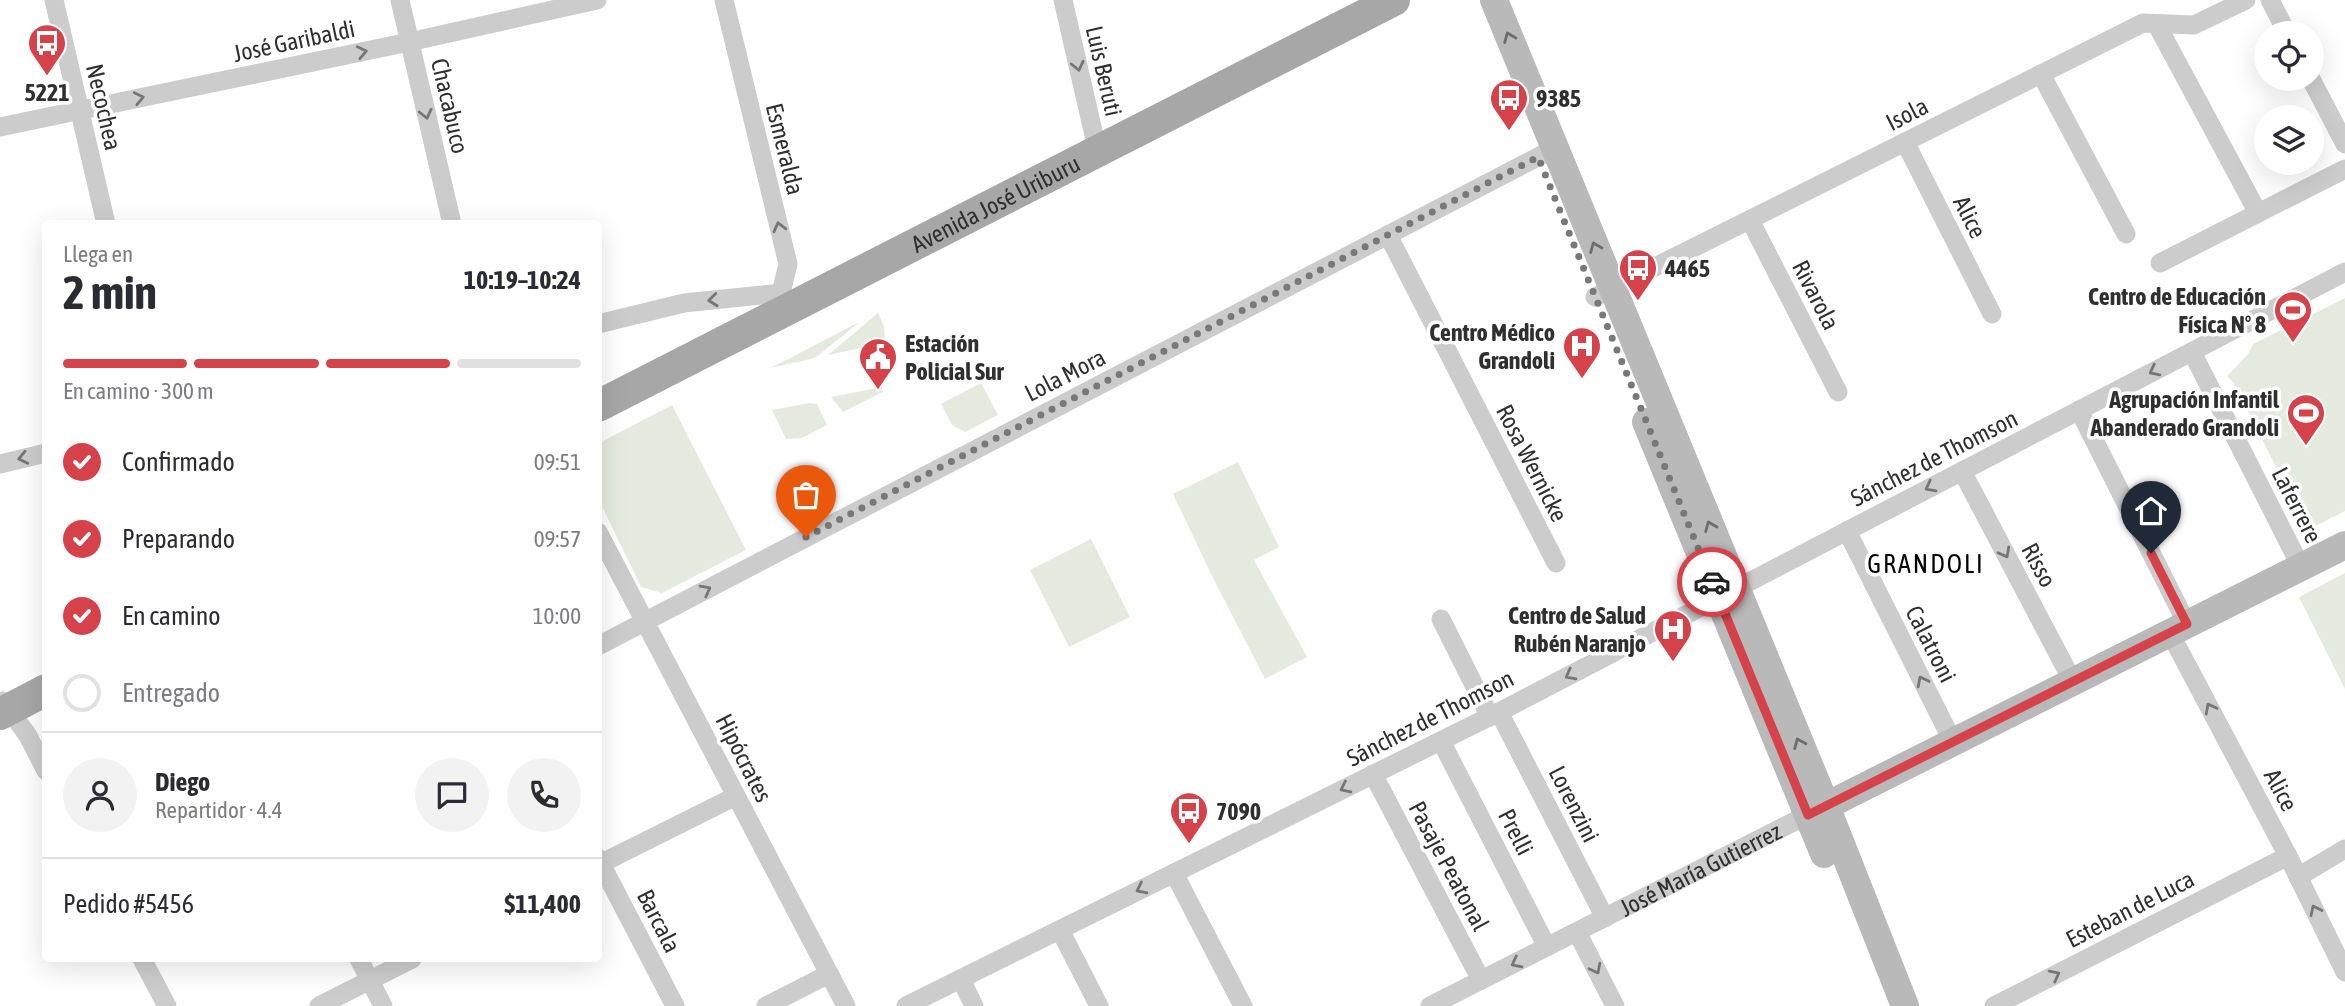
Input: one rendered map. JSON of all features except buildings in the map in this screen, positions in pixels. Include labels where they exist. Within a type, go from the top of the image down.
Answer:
[{"type":"main road","name":"Avenida José Uriburu","points":[[602,404],[785,301],[1098,153],[1394,0]]},
{"type":"main road","points":[[3,707],[42,692]]},
{"type":"street","name":"Necochea","points":[[54,0],[105,220]]},
{"type":"street","name":"Chacabuco","points":[[400,0],[451,220]]},
{"type":"street","name":"José Garibaldi","points":[[0,127],[410,42],[597,0]]},
{"type":"street","name":"Esmeralda","points":[[724,0],[788,264],[785,301]]},
{"type":"street","name":"Luis Beruti","points":[[1063,0],[1098,153]]},
{"type":"street","points":[[1473,0],[1546,153],[1817,810],[1905,1006]]},
{"type":"street","points":[[1494,0],[1546,153]]},
{"type":"street","name":"Isola","points":[[1603,293],[2143,23],[2194,25],[2246,0]]},
{"type":"street","points":[[2270,0],[2281,21]]},
{"type":"street","points":[[2157,25],[2258,213]]},
{"type":"street","points":[[2041,74],[2126,234]]},
{"type":"street","points":[[2317,91],[2345,144]]},
{"type":"street","name":"Alice","points":[[1905,142],[1992,314]]},
{"type":"street","name":"Lola Mora","points":[[602,644],[1546,153]]},
{"type":"street","points":[[2160,263],[2345,169]]},
{"type":"street","name":"Rivarola","points":[[1750,220],[1838,392]]},
{"type":"street","name":"Rosa Wernicke","points":[[1388,235],[1556,563]]},
{"type":"street","name":"Sánchez de Thomson","points":[[906,1006],[1494,714],[2345,272]]},
{"type":"street","points":[[602,323],[684,303],[785,301]]},
{"type":"street","name":"Laferrere","points":[[2192,352],[2301,567]]},
{"type":"street","name":"Alice","points":[[2079,410],[2179,629],[2345,972]]},
{"type":"street","points":[[0,464],[42,454]]},
{"type":"street","name":"Risso","points":[[1962,471],[2073,682]]},
{"type":"street","name":"Calatroni","points":[[1847,531],[1953,742]]},
{"type":"street","name":"Hipócrates","points":[[602,540],[846,1006]]},
{"type":"street","name":"José María Gutierrez","points":[[1430,1006],[2345,545]]},
{"type":"street","name":"Lorenzini","points":[[1441,619],[1605,918]]},
{"type":"street","points":[[3,707],[27,734],[42,763]]},
{"type":"street","name":"Prelli","points":[[1441,741],[1547,947]]},
{"type":"street","name":"Pasaje Peatonal","points":[[1373,774],[1481,980]]},
{"type":"street","points":[[602,861],[736,796]]},
{"type":"street","points":[[1817,810],[1884,1006]]},
{"type":"street","points":[[2298,877],[2345,849]]},
{"type":"street","name":"Esteban de Luca","points":[[1994,1006],[2288,856]]},
{"type":"street","name":"Barcala","points":[[602,868],[675,1006]]},
{"type":"street","points":[[1174,873],[1243,1006]]},
{"type":"street","points":[[1060,930],[1099,1006]]},
{"type":"street","points":[[1577,932],[1615,1006]]},
{"type":"street","points":[[144,962],[167,1006]]},
{"type":"street","points":[[361,962],[383,1006]]},
{"type":"street","points":[[319,1006],[406,962]]},
{"type":"street","points":[[766,1006],[829,974]]},
{"type":"street","points":[[961,979],[974,1006]]},
{"type":"shaded area","name":"Agrupación Infantil Abanderado Grandoli","points":[[2345,298],[2345,511],[2308,530],[2233,382],[2227,376],[2248,354],[2253,344]]},
{"type":"shaded area","points":[[878,313],[884,326],[885,343],[828,355]]},
{"type":"shaded area","points":[[861,321],[815,358],[771,368]]},
{"type":"shaded area","points":[[981,383],[998,415],[965,432],[952,425],[941,404]]},
{"type":"shaded area","points":[[882,387],[883,392],[843,412],[831,397]]},
{"type":"shaded area","points":[[817,404],[827,425],[802,438],[786,439],[772,410]]},
{"type":"shaded area","points":[[672,405],[746,550],[662,593],[641,587],[602,506],[602,441]]},
{"type":"shaded area","points":[[1238,462],[1279,547],[1254,560],[1307,657],[1265,679],[1173,494]]},
{"type":"shaded area","points":[[1091,539],[1130,617],[1069,647],[1030,570]]},
{"type":"shaded area","points":[[2345,573],[2345,689],[2299,597]]},
{"type":"way so far","points":[[806,537],[1538,157],[1712,582]]},
{"type":"place","name":"5221","points":[[47,77]]},
{"type":"place","name":"9385","points":[[1509,132]]},
{"type":"place","name":"4465","points":[[1638,302]]},
{"type":"place","name":"Centro de Educación Física N° 8","points":[[2293,344]]},
{"type":"place","name":"Centro Médico Grandoli","points":[[1582,380]]},
{"type":"place","name":"Estación Policial Sur","points":[[878,391]]},
{"type":"place","name":"Agrupación Infantil Abanderado Grandoli","points":[[2306,447]]},
{"type":"place","name":"Centro de Salud Rubén Naranjo","points":[[1673,663]]},
{"type":"place","name":"7090","points":[[1189,845]]},
{"type":"district","name":"GRANDOLI","points":[[1926,564]]},
{"type":"route","points":[[1712,582],[1808,815],[2187,624],[2151,553]]}]
